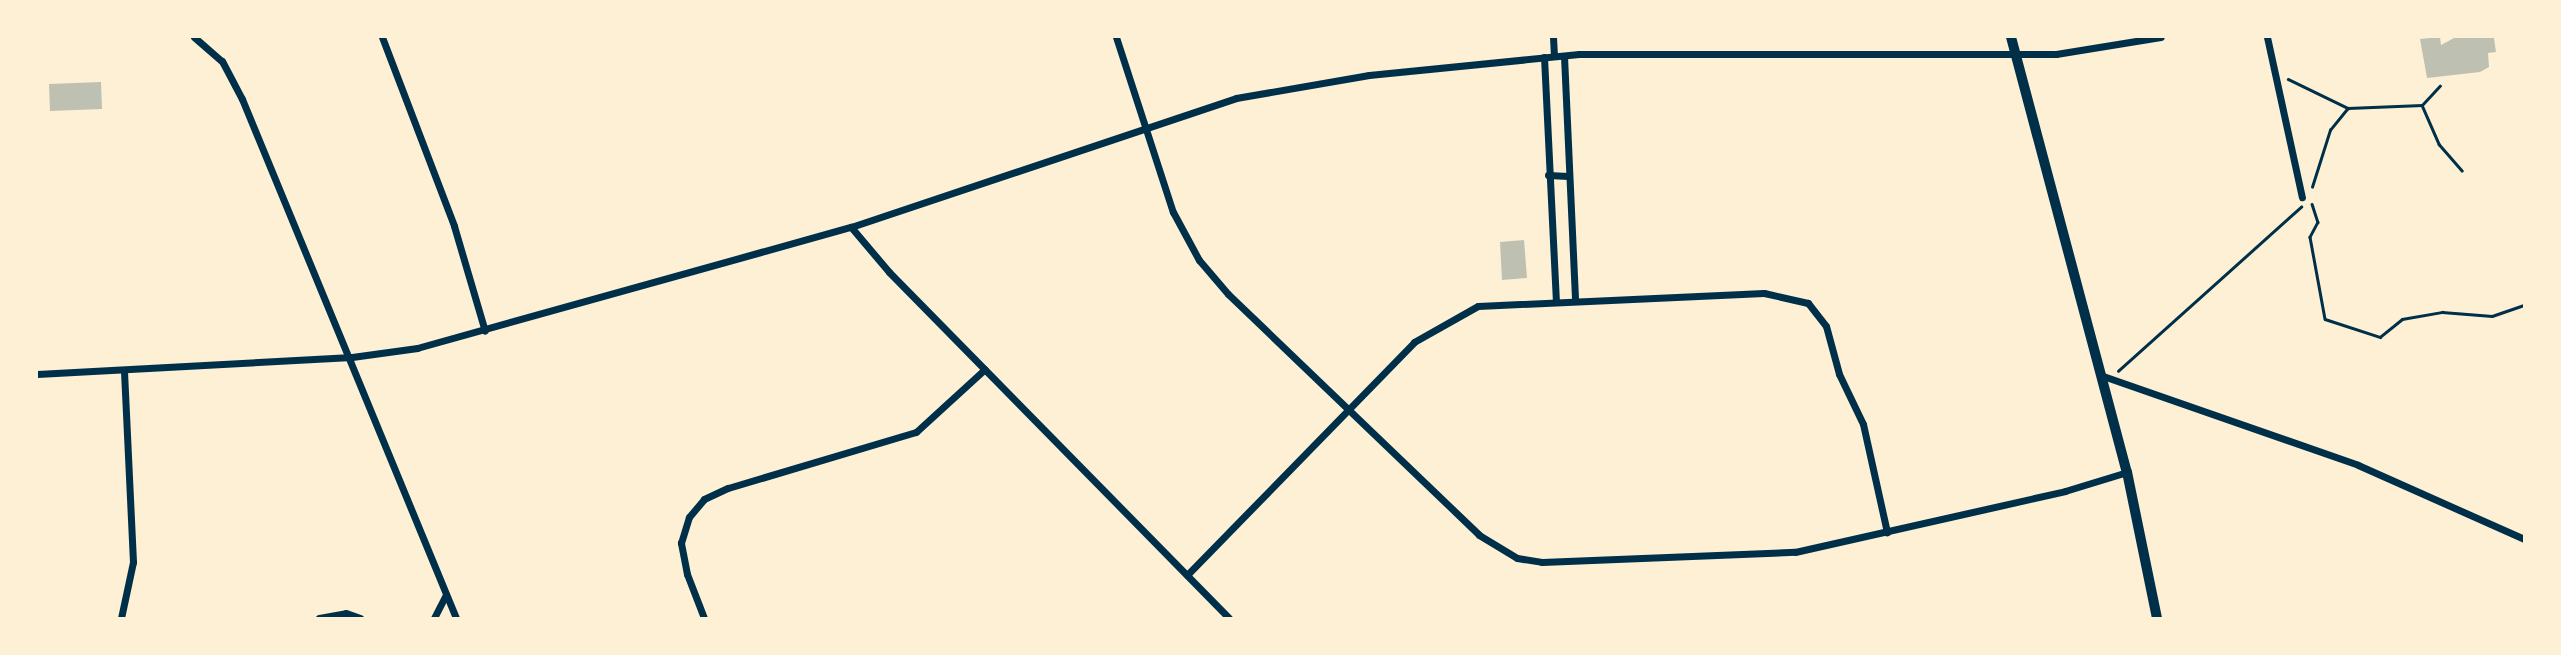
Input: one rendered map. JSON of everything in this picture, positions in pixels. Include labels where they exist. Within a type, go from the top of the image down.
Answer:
[{"type":"main road","points":[[2011,37],[2106,377],[2157,618]]},
{"type":"street","points":[[194,37],[211,48],[232,76],[352,357],[456,618]]},
{"type":"street","points":[[382,37],[454,226],[485,331]]},
{"type":"street","points":[[1116,37],[1173,212],[1199,260],[1479,535],[1530,561],[1795,552],[1887,532],[2127,472]]},
{"type":"street","points":[[1553,37],[1553,56]]},
{"type":"street","points":[[37,374],[352,357],[417,348],[852,227],[1148,131],[1236,97],[1369,75],[1553,56],[2056,54],[2161,37]]},
{"type":"street","points":[[2267,37],[2305,198]]},
{"type":"street","points":[[1564,56],[1575,301]]},
{"type":"street","points":[[1544,57],[1556,302]]},
{"type":"street","points":[[1548,176],[1568,176]]},
{"type":"street","points":[[852,227],[985,369],[1228,618]]},
{"type":"street","points":[[1187,575],[1350,411],[1414,342],[1444,322],[1478,306],[1764,293],[1808,303],[1826,326],[1839,374],[1863,424],[1887,532]]},
{"type":"street","points":[[704,618],[687,574],[681,543],[689,517],[705,499],[728,488],[916,432],[985,369]]},
{"type":"street","points":[[121,618],[133,562],[124,370]]},
{"type":"street","points":[[2106,377],[2358,466],[2524,540]]},
{"type":"street","points":[[434,618],[445,596]]},
{"type":"street","points":[[319,618],[346,613],[360,618]]},
{"type":"path","points":[[2276,73],[2348,108],[2422,105],[2440,86]]},
{"type":"path","points":[[2422,105],[2439,144],[2462,170]]},
{"type":"path","points":[[2106,377],[2305,198],[2330,130],[2348,108]]},
{"type":"path","points":[[2305,198],[2317,214],[2310,237],[2325,319],[2380,337],[2402,319],[2442,312],[2492,316],[2524,305]]},
{"type":"building","points":[[2440,37],[2441,45],[2454,38],[2494,38],[2496,52],[2488,53],[2489,67],[2480,72],[2427,78],[2420,39]]},
{"type":"building","points":[[101,82],[102,109],[50,111],[49,84]]},
{"type":"building","points":[[1524,240],[1527,278],[1502,280],[1500,242]]}]
